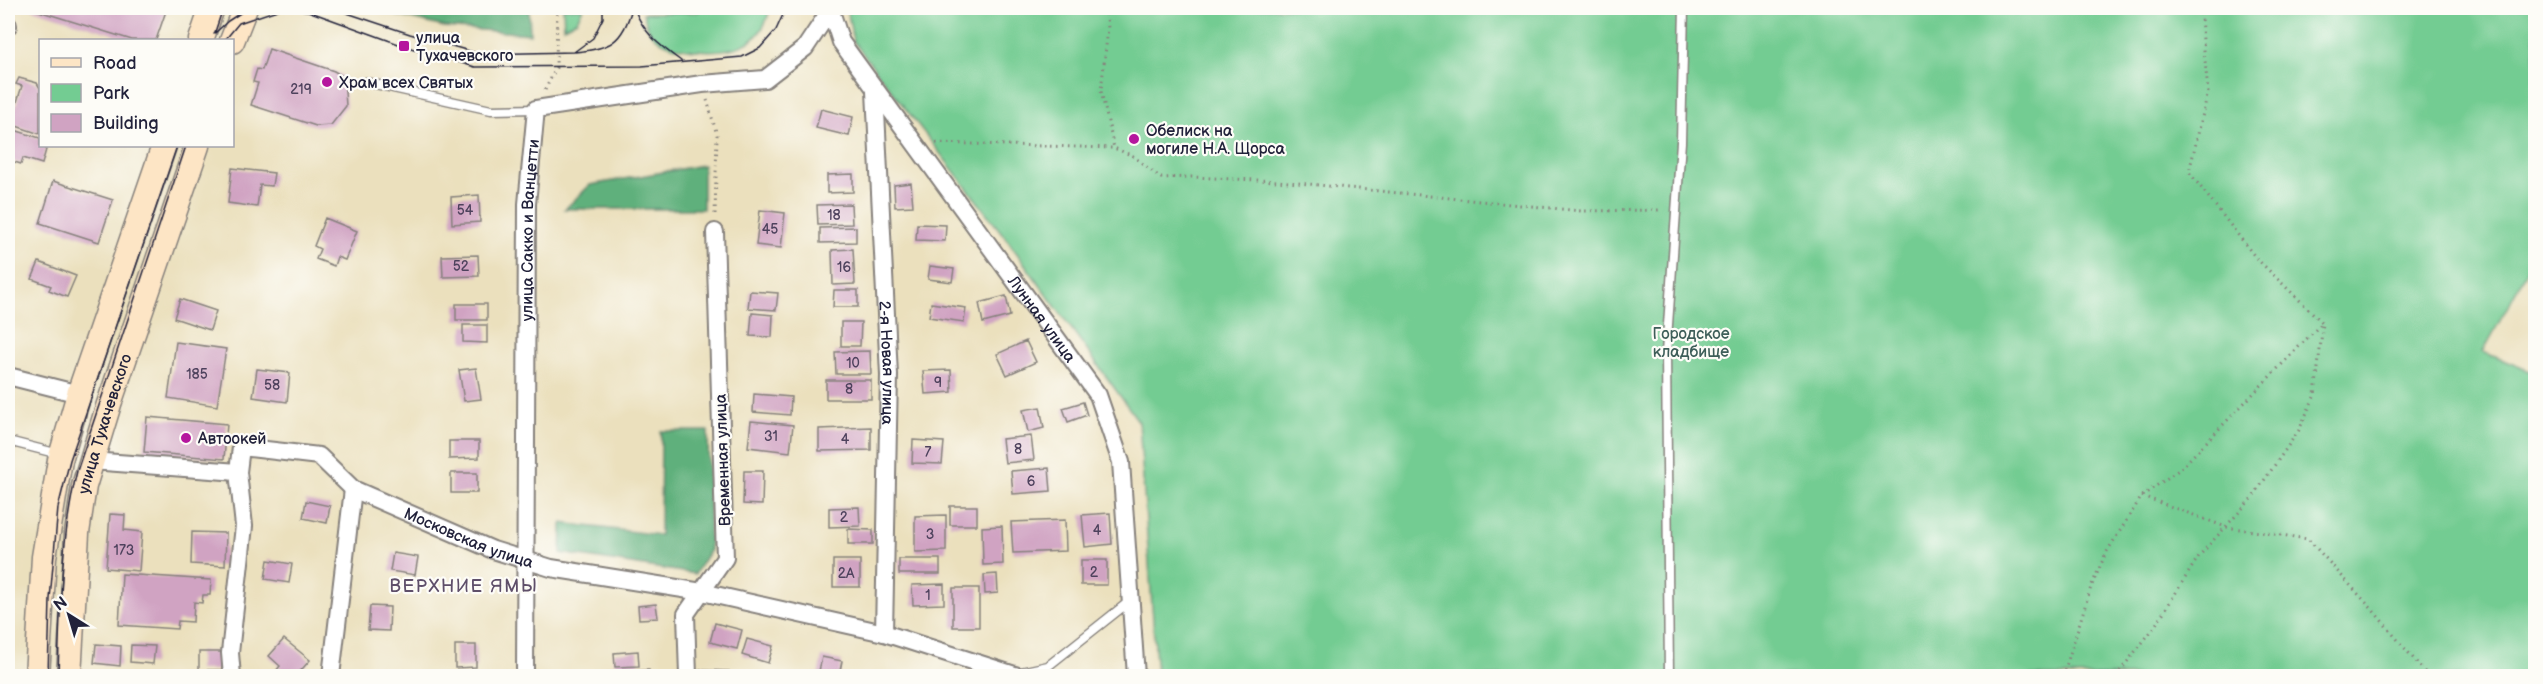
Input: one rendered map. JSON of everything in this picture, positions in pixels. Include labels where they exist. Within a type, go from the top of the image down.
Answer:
[{"type":"main road","points":[[202,39],[233,9]]},
{"type":"main road","points":[[232,39],[233,9]]},
{"type":"main road","name":"улица Тухачевского","points":[[37,676],[44,556],[61,454],[79,393],[164,147]]},
{"type":"main road","name":"улица Тухачевского","points":[[69,676],[77,533],[84,486],[197,147]]},
{"type":"street","points":[[536,109],[702,84],[765,79],[806,48],[829,10]]},
{"type":"street","name":"Лунная улица","points":[[829,10],[841,42],[875,91],[1098,395],[1121,462],[1136,676]]},
{"type":"street","name":"2-я Новая улица","points":[[875,91],[889,375],[884,633]]},
{"type":"street","name":"улица Сакко и Ванцетти","points":[[525,676],[527,204],[536,109]]},
{"type":"street","name":"Временная улица","points":[[688,676],[686,614],[725,558],[715,231]]},
{"type":"street","points":[[8,376],[79,393]]},
{"type":"street","name":"Московская улица","points":[[238,472],[242,447],[319,456],[353,489],[493,550],[551,568],[702,592],[884,633],[1014,676]]},
{"type":"street","points":[[91,461],[238,472],[244,526],[230,652],[232,676]]},
{"type":"street","points":[[331,676],[353,489]]},
{"type":"lane","points":[[1669,676],[1666,353],[1681,142],[1684,8]]},
{"type":"lane","points":[[366,82],[491,110],[536,109]]},
{"type":"lane","points":[[8,441],[61,454]]},
{"type":"lane","points":[[1014,676],[1048,666],[1130,601]]},
{"type":"path","points":[[536,109],[556,68],[557,8]]},
{"type":"path","points":[[1106,8],[1108,28],[1101,91],[1114,148]]},
{"type":"path","points":[[2200,8],[2208,92],[2189,172],[2256,258],[2323,323]]},
{"type":"path","points":[[702,84],[717,135],[715,231]]},
{"type":"path","points":[[916,147],[944,142],[975,146],[1114,148],[1133,156],[1161,178],[1278,181],[1581,212],[1676,209]]},
{"type":"path","points":[[2062,676],[2094,579],[2106,553],[2142,496],[2180,469],[2323,323]]},
{"type":"path","points":[[2116,676],[2153,629],[2199,556],[2252,498],[2299,430],[2315,395],[2323,323]]},
{"type":"path","points":[[2142,496],[2226,527],[2308,539],[2372,609],[2428,676]]},
{"type":"green space","points":[[366,8],[529,10],[530,34],[444,27]]},
{"type":"green space","points":[[563,8],[583,8],[577,20],[564,27]]},
{"type":"green space","points":[[699,8],[770,8],[760,32],[752,40],[732,49],[708,51],[667,44],[650,32],[643,13],[698,12]]},
{"type":"green space","name":"Городское кладбище","points":[[847,8],[2535,8],[2535,256],[2483,352],[2535,373],[2535,676],[1157,676],[1139,422],[1008,241],[853,41]]},
{"type":"green space","points":[[703,165],[703,209],[565,209],[590,185]]},
{"type":"green space","points":[[661,431],[708,431],[710,550],[695,574],[561,553],[562,523],[660,535]]},
{"type":"building","points":[[29,8],[167,8],[156,39],[129,39]]},
{"type":"building","points":[[269,49],[334,71],[344,77],[346,106],[331,125],[316,126],[251,105],[258,83],[253,82],[257,69],[262,70]]},
{"type":"building","points":[[19,78],[37,83],[39,86],[39,134],[10,124],[22,86],[16,84]]},
{"type":"building","points":[[821,109],[853,117],[849,136],[816,128]]},
{"type":"building","points":[[8,128],[39,138],[39,147],[47,147],[42,164],[23,158],[21,164],[8,160]]},
{"type":"building","points":[[232,168],[274,173],[272,186],[260,185],[257,207],[228,203]]},
{"type":"building","points":[[853,174],[853,192],[827,193],[827,175]]},
{"type":"building","points":[[53,181],[113,200],[99,242],[40,223]]},
{"type":"building","points":[[911,183],[913,206],[895,207],[894,185]]},
{"type":"building","points":[[479,195],[480,222],[452,224],[451,197]]},
{"type":"building","points":[[851,204],[852,224],[818,225],[817,205]]},
{"type":"building","points":[[760,210],[785,213],[781,248],[756,245]]},
{"type":"building","points":[[325,218],[357,231],[345,260],[337,257],[334,266],[316,259],[320,249],[314,246]]},
{"type":"building","points":[[917,224],[946,225],[945,241],[916,240]]},
{"type":"building","points":[[856,227],[856,242],[820,243],[820,228]]},
{"type":"building","points":[[853,249],[855,284],[833,285],[832,250]]},
{"type":"building","points":[[478,255],[479,276],[443,277],[442,256]]},
{"type":"building","points":[[39,262],[76,276],[67,297],[49,290],[51,286],[32,279]]},
{"type":"building","points":[[930,266],[954,269],[952,282],[928,279]]},
{"type":"building","points":[[834,290],[858,290],[858,307],[833,307]]},
{"type":"building","points":[[750,291],[778,293],[776,310],[748,308]]},
{"type":"building","points":[[1006,296],[1010,316],[983,323],[979,303]]},
{"type":"building","points":[[180,299],[216,311],[210,330],[174,318]]},
{"type":"building","points":[[931,303],[966,308],[964,322],[929,317]]},
{"type":"building","points":[[456,304],[487,304],[487,320],[456,320]]},
{"type":"building","points":[[752,313],[773,315],[772,337],[750,336]]},
{"type":"building","points":[[841,322],[861,322],[860,346],[841,346]]},
{"type":"building","points":[[463,325],[487,325],[487,343],[463,342]]},
{"type":"building","points":[[1026,341],[1036,362],[1007,375],[997,354]]},
{"type":"building","points":[[176,342],[226,349],[217,406],[168,398]]},
{"type":"building","points":[[870,351],[871,374],[836,374],[835,352]]},
{"type":"building","points":[[476,368],[481,399],[464,401],[459,370]]},
{"type":"building","points":[[257,369],[290,373],[287,402],[253,397]]},
{"type":"building","points":[[951,370],[952,392],[925,394],[923,371]]},
{"type":"building","points":[[826,380],[871,380],[871,399],[826,399]]},
{"type":"building","points":[[754,394],[791,397],[790,415],[753,412]]},
{"type":"building","points":[[1083,402],[1087,415],[1068,422],[1063,408]]},
{"type":"building","points":[[1040,407],[1044,428],[1028,432],[1023,410]]},
{"type":"building","points":[[147,417],[227,424],[224,459],[144,452]]},
{"type":"building","points":[[751,421],[793,425],[790,452],[748,447]]},
{"type":"building","points":[[871,427],[871,450],[819,451],[819,429]]},
{"type":"building","points":[[1031,436],[1034,460],[1005,463],[1002,439]]},
{"type":"building","points":[[913,440],[944,442],[942,464],[912,463]]},
{"type":"building","points":[[449,441],[479,441],[479,458],[449,459]]},
{"type":"building","points":[[1049,468],[1051,491],[1013,494],[1011,471]]},
{"type":"building","points":[[744,471],[763,471],[762,505],[743,504]]},
{"type":"building","points":[[451,473],[477,473],[477,493],[451,493]]},
{"type":"building","points":[[306,501],[330,506],[327,523],[303,518]]},
{"type":"building","points":[[950,506],[977,506],[977,525],[950,525]]},
{"type":"building","points":[[859,507],[860,526],[829,527],[829,508]]},
{"type":"building","points":[[1110,513],[1112,544],[1085,547],[1082,515]]},
{"type":"building","points":[[110,514],[125,515],[124,530],[142,532],[139,571],[106,568]]},
{"type":"building","points":[[946,515],[946,551],[915,552],[915,516]]},
{"type":"building","points":[[1065,520],[1066,551],[1013,553],[1011,522]]},
{"type":"building","points":[[1002,526],[1003,564],[983,565],[982,527]]},
{"type":"building","points":[[848,529],[873,530],[873,544],[848,544]]},
{"type":"building","points":[[192,532],[226,533],[225,566],[191,564]]},
{"type":"building","points":[[393,553],[418,557],[415,575],[390,571]]},
{"type":"building","points":[[899,559],[940,559],[940,574],[899,574]]},
{"type":"building","points":[[268,560],[292,564],[289,583],[265,579]]},
{"type":"building","points":[[833,560],[860,560],[860,587],[833,587]]},
{"type":"building","points":[[1081,560],[1107,560],[1107,585],[1081,585]]},
{"type":"building","points":[[122,574],[211,580],[210,595],[203,595],[202,603],[194,602],[193,622],[178,621],[177,629],[119,625]]},
{"type":"building","points":[[997,574],[998,593],[985,594],[984,575]]},
{"type":"building","points":[[944,584],[944,604],[913,605],[912,585]]},
{"type":"building","points":[[953,588],[979,588],[979,627],[953,627]]},
{"type":"building","points":[[656,604],[658,618],[639,619],[638,606]]},
{"type":"building","points":[[370,606],[390,607],[389,631],[368,630]]},
{"type":"building","points":[[715,623],[742,630],[737,649],[710,642]]},
{"type":"building","points":[[284,639],[310,660],[296,676],[282,676],[276,671],[280,666],[269,656]]},
{"type":"building","points":[[747,639],[773,646],[768,663],[742,655]]},
{"type":"building","points":[[96,644],[121,646],[120,666],[94,663]]},
{"type":"building","points":[[131,645],[155,646],[153,664],[130,662]]},
{"type":"building","points":[[455,645],[476,645],[476,667],[455,668]]},
{"type":"building","points":[[638,651],[639,666],[615,667],[614,653]]},
{"type":"building","points":[[199,652],[222,652],[222,670],[199,670]]},
{"type":"building","points":[[822,657],[842,661],[839,676],[818,676]]},
{"type":"building","points":[[649,670],[650,676],[628,676],[628,671]]},
{"type":"building","points":[[700,670],[729,671],[729,676],[700,676]]},
{"type":"tram line","points":[[215,32],[223,8]]},
{"type":"tram line","points":[[214,34],[228,21],[248,8]]},
{"type":"tram line","points":[[226,39],[239,23],[283,8],[308,11],[404,46],[475,67],[642,66],[742,57],[760,48],[776,30],[786,8]]},
{"type":"tram line","points":[[332,8],[480,54],[574,52],[593,38],[603,18],[603,8]]},
{"type":"tram line","points":[[575,52],[597,49],[613,42],[624,29],[632,8]]},
{"type":"tram line","points":[[634,8],[642,25],[653,38],[681,61]]},
{"type":"tram line","points":[[48,676],[50,599],[58,508],[70,460],[177,147]]},
{"type":"tram line","points":[[58,676],[64,547],[77,471],[186,147]]},
{"type":"place","name":"улица Тухачевского","points":[[404,46]]},
{"type":"place","name":"Храм всех Святых","points":[[327,82]]},
{"type":"place","name":"Обелиск на могиле Н.А. Щорса","points":[[1134,139]]},
{"type":"place","name":"Автоокей","points":[[186,438]]},
{"type":"district","name":"ВЕРХНИЕ ЯМЫ","points":[[464,586]]}]
